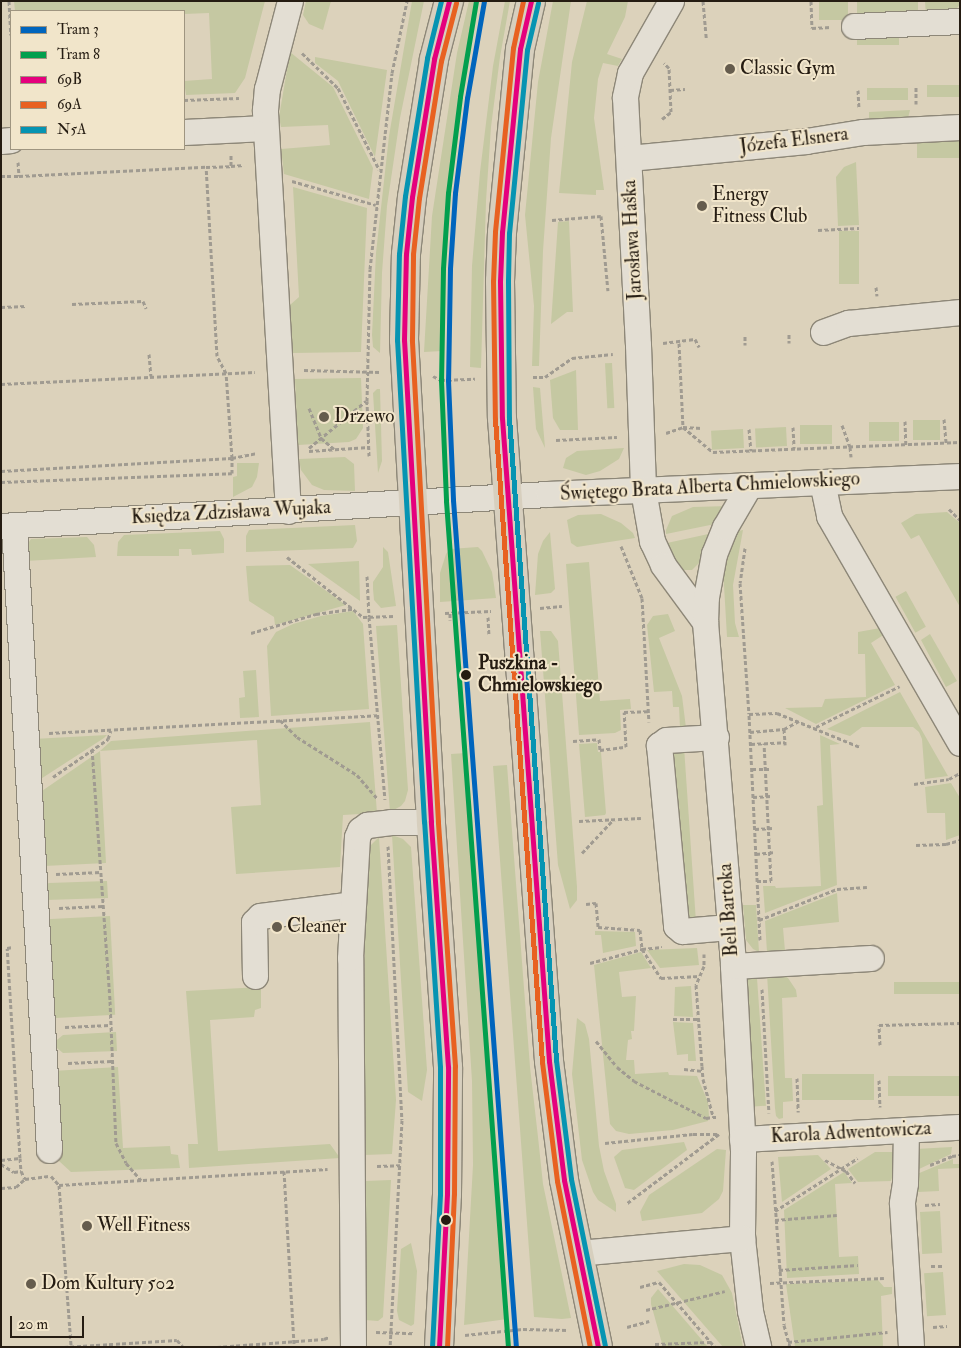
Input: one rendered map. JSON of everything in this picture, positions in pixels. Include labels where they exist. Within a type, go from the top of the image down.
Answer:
[{"type":"main road","points":[[439,1347],[447,1202],[448,1067],[431,822],[404,346],[406,254],[412,197],[434,59],[449,1]]},
{"type":"main road","points":[[531,1],[520,49],[513,105],[500,281],[500,373],[549,1060],[564,1180],[598,1347]]},
{"type":"street","points":[[288,511],[265,128],[267,89],[290,1]]},
{"type":"street","name":"Jarosława Haška","points":[[643,490],[625,97],[630,73],[671,1]]},
{"type":"street","points":[[854,26],[960,21]]},
{"type":"street","name":"Józefa Elsnera","points":[[629,158],[796,142],[863,132],[960,127]]},
{"type":"street","points":[[185,132],[265,128]]},
{"type":"street","points":[[823,332],[848,323],[960,312]]},
{"type":"street","name":"Świętego Brata Alberta Chmielowskiego","points":[[460,500],[508,496],[960,476]]},
{"type":"street","points":[[822,482],[829,516],[960,743]]},
{"type":"street","name":"Beli Bartoka","points":[[749,486],[726,527],[714,554],[706,597],[705,622],[716,737],[733,966],[742,1139],[742,1238],[750,1311],[758,1347]]},
{"type":"street","points":[[643,490],[652,541],[663,565],[705,622]]},
{"type":"street","name":"Księdza Zdzisława Wujaka","points":[[8,526],[460,500]]},
{"type":"street","points":[[8,526],[30,789],[49,1150]]},
{"type":"street","points":[[716,737],[685,738],[662,742],[659,745],[676,926],[682,931],[729,927]]},
{"type":"street","points":[[353,1339],[350,958],[357,837],[360,830],[367,825],[387,822],[431,822]]},
{"type":"street","points":[[255,976],[254,922],[260,916],[352,904]]},
{"type":"street","points":[[733,966],[871,958]]},
{"type":"street","name":"Karola Adwentowicza","points":[[742,1139],[960,1127]]},
{"type":"street","points":[[906,1130],[905,1183],[902,1203],[911,1338]]},
{"type":"street","points":[[578,1254],[742,1238]]},
{"type":"path","points":[[369,456],[366,401],[370,269],[379,170],[392,73],[407,1]]},
{"type":"path","points":[[703,1],[706,38]]},
{"type":"path","points":[[811,1],[812,28]]},
{"type":"path","points":[[282,34],[338,88],[379,170]]},
{"type":"path","points":[[662,119],[671,112],[669,68],[663,63]]},
{"type":"path","points":[[670,90],[685,89]]},
{"type":"path","points":[[231,166],[229,130],[236,102],[243,93]]},
{"type":"path","points":[[185,100],[239,98]]},
{"type":"path","points":[[11,150],[19,176]]},
{"type":"path","points":[[1,176],[249,165],[268,174],[376,205]]},
{"type":"path","points":[[1,482],[232,473],[226,373],[217,356],[206,167]]},
{"type":"path","points":[[552,220],[601,216],[609,300]]},
{"type":"path","points":[[818,230],[859,228]]},
{"type":"path","points":[[72,304],[143,301],[146,308]]},
{"type":"path","points":[[1,307],[27,306]]},
{"type":"path","points":[[789,334],[789,343]]},
{"type":"path","points":[[745,336],[745,345]]},
{"type":"path","points":[[679,343],[683,427],[713,452],[960,442]]},
{"type":"path","points":[[149,354],[152,376]]},
{"type":"path","points":[[298,370],[381,372]]},
{"type":"path","points":[[1,384],[255,372]]},
{"type":"path","points":[[425,372],[441,380],[481,379]]},
{"type":"path","points":[[533,378],[545,377]]},
{"type":"path","points":[[305,399],[322,438],[334,449]]},
{"type":"path","points":[[366,401],[306,451],[369,447]]},
{"type":"path","points":[[944,420],[946,443]]},
{"type":"path","points":[[905,421],[906,445]]},
{"type":"path","points":[[556,440],[667,433],[683,427],[702,428]]},
{"type":"path","points":[[793,427],[794,448]]},
{"type":"path","points":[[749,429],[751,451]]},
{"type":"path","points":[[1,471],[232,458],[257,452]]},
{"type":"path","points":[[949,509],[960,520]]},
{"type":"path","points":[[746,541],[740,583],[750,732],[770,1137],[780,1282],[784,1324],[790,1347]]},
{"type":"path","points":[[621,546],[642,598],[650,731],[662,742]]},
{"type":"path","points":[[287,558],[362,617],[397,615]]},
{"type":"path","points":[[280,720],[297,737],[357,775],[373,795],[386,805],[367,576]]},
{"type":"path","points":[[536,608],[562,606]]},
{"type":"path","points":[[251,633],[316,614],[353,609]]},
{"type":"path","points":[[441,614],[497,610]]},
{"type":"path","points":[[488,611],[489,634]]},
{"type":"path","points":[[450,613],[450,620]]},
{"type":"path","points":[[815,727],[920,676]]},
{"type":"path","points":[[573,741],[599,740],[600,750],[626,747],[624,712],[648,711]]},
{"type":"path","points":[[749,714],[777,713],[860,746]]},
{"type":"path","points":[[26,734],[378,715]]},
{"type":"path","points":[[750,732],[784,729],[799,721]]},
{"type":"path","points":[[750,744],[785,743],[784,729]]},
{"type":"path","points":[[30,789],[37,789],[108,739],[111,730]]},
{"type":"path","points":[[757,881],[773,881],[768,769],[764,743]]},
{"type":"path","points":[[92,749],[110,1001],[116,1143],[126,1163],[141,1180]]},
{"type":"path","points":[[752,769],[768,769]]},
{"type":"path","points":[[914,784],[948,779],[960,774]]},
{"type":"path","points":[[753,797],[769,796]]},
{"type":"path","points":[[579,821],[614,819],[665,812]]},
{"type":"path","points":[[582,853],[614,819]]},
{"type":"path","points":[[387,822],[402,1088],[401,1165],[390,1347]]},
{"type":"path","points":[[755,828],[770,829]]},
{"type":"path","points":[[916,845],[946,844],[960,840]]},
{"type":"path","points":[[756,854],[771,852]]},
{"type":"path","points":[[759,920],[837,889],[867,887]]},
{"type":"path","points":[[586,904],[596,903],[598,928],[640,930],[642,949],[661,978],[700,976]]},
{"type":"path","points":[[13,938],[13,947],[7,948],[21,1171],[25,1178]]},
{"type":"path","points":[[590,963],[642,949],[669,946]]},
{"type":"path","points":[[673,1019],[699,1019]]},
{"type":"path","points":[[880,1045],[879,1025],[960,1022]]},
{"type":"path","points":[[596,1041],[618,1067],[634,1081],[706,1118],[714,1117]]},
{"type":"path","points":[[684,1069],[702,1071]]},
{"type":"path","points":[[797,1078],[798,1120]]},
{"type":"path","points":[[605,1143],[693,1134],[719,1134],[626,1204]]},
{"type":"path","points":[[928,1167],[952,1156],[960,1155]]},
{"type":"path","points":[[1,1162],[20,1158]]},
{"type":"path","points":[[823,1158],[846,1171],[855,1183]]},
{"type":"path","points":[[775,1211],[859,1158]]},
{"type":"path","points":[[1,1162],[14,1172],[21,1171]]},
{"type":"path","points":[[59,1185],[401,1165]]},
{"type":"path","points":[[284,1171],[296,1342],[294,1347]]},
{"type":"path","points":[[1,1188],[16,1187],[25,1178],[51,1176],[59,1185],[71,1346]]},
{"type":"path","points":[[775,1220],[837,1215]]},
{"type":"path","points":[[779,1270],[858,1265]]},
{"type":"path","points":[[646,1310],[747,1286],[780,1282],[907,1276]]},
{"type":"path","points":[[640,1288],[659,1282],[714,1347]]},
{"type":"path","points":[[627,1326],[649,1321]]},
{"type":"path","points":[[788,1342],[911,1338],[947,1326]]},
{"type":"path","points":[[464,1335],[523,1328],[574,1330]]},
{"type":"path","points":[[218,1347],[324,1340],[339,1332],[353,1339],[391,1332],[414,1333]]},
{"type":"path","points":[[64,1347],[177,1340],[183,1347]]},
{"type":"path","points":[[655,1344],[710,1342]]},
{"type":"green space","points":[[14,1],[265,1],[245,78],[235,93],[186,95],[185,81],[212,79],[209,13],[185,14],[185,10],[15,10]]},
{"type":"green space","points":[[306,1],[331,1],[323,30],[309,24],[303,15]]},
{"type":"green space","points":[[412,1],[424,1],[400,118],[387,206],[382,273],[380,353],[373,347],[372,335],[376,253],[389,136]]},
{"type":"green space","points":[[469,1],[478,1],[466,63],[452,177],[443,293],[442,351],[424,352],[432,216],[457,53]]},
{"type":"green space","points":[[505,1],[510,1],[500,57],[491,127],[486,201],[481,368],[470,367],[472,266],[480,172],[493,66]]},
{"type":"green space","points":[[553,1],[571,1],[551,138],[543,251],[539,366],[532,366],[534,306],[525,215],[538,82]]},
{"type":"green space","points":[[587,1],[628,1],[625,17],[607,54],[622,59],[618,66],[603,63],[598,79],[594,118],[604,190],[596,190],[596,195],[559,193],[572,62]]},
{"type":"green space","points":[[819,1],[848,1],[848,20],[819,20]]},
{"type":"green space","points":[[857,1],[918,1],[918,19],[857,19]]},
{"type":"green space","points":[[925,1],[960,1],[960,5],[949,16],[926,16]]},
{"type":"green space","points":[[857,33],[899,33],[899,45],[857,45]]},
{"type":"green space","points":[[290,52],[333,87],[373,168],[369,199],[284,174],[281,149],[330,145],[328,125],[281,127],[279,117]]},
{"type":"green space","points":[[315,57],[387,70],[375,157],[338,81],[315,63]]},
{"type":"green space","points":[[927,85],[960,85],[960,97],[927,97]]},
{"type":"green space","points":[[867,88],[908,88],[908,100],[867,100]]},
{"type":"green space","points":[[910,110],[908,118],[873,120],[869,118],[869,112]]},
{"type":"green space","points":[[917,136],[960,136],[960,158],[917,158]]},
{"type":"green space","points":[[856,162],[859,225],[838,226],[836,177],[844,167]]},
{"type":"green space","points":[[293,187],[367,208],[361,352],[292,353],[290,305],[299,297]]},
{"type":"green space","points":[[569,221],[573,312],[567,312],[551,324],[558,222]]},
{"type":"green space","points":[[839,231],[859,231],[859,284],[839,284]]},
{"type":"green space","points":[[605,363],[612,363],[614,408],[607,408]]},
{"type":"green space","points":[[576,370],[578,430],[560,430],[553,418],[550,380]]},
{"type":"green space","points":[[361,378],[363,428],[356,439],[349,442],[298,445],[295,379]]},
{"type":"green space","points":[[533,387],[540,388],[545,448],[536,429]]},
{"type":"green space","points":[[380,389],[382,461],[378,473],[373,393]]},
{"type":"green space","points":[[913,420],[940,420],[940,440],[913,440]]},
{"type":"green space","points":[[869,422],[899,422],[899,441],[869,441]]},
{"type":"green space","points":[[800,425],[832,425],[832,444],[800,444]]},
{"type":"green space","points":[[786,427],[787,446],[756,448],[755,429]]},
{"type":"green space","points":[[743,429],[744,448],[712,450],[711,431]]},
{"type":"green space","points":[[624,448],[619,459],[600,471],[586,475],[563,468],[566,458],[577,451]]},
{"type":"green space","points":[[345,457],[354,464],[355,491],[324,490],[312,485],[301,470],[299,459]]},
{"type":"green space","points":[[237,463],[259,463],[257,477],[252,487],[233,497],[233,477],[237,476]]},
{"type":"green space","points":[[730,506],[720,523],[666,534],[672,516],[693,507]]},
{"type":"green space","points":[[947,512],[960,523],[960,607],[919,535],[911,539],[901,523],[916,514]]},
{"type":"green space","points":[[601,514],[621,523],[633,533],[635,538],[577,547],[571,543],[567,520],[578,515]]},
{"type":"green space","points":[[355,525],[357,541],[353,548],[246,552],[246,536],[249,530]]},
{"type":"green space","points":[[743,530],[733,585],[735,623],[739,637],[727,637],[723,568],[733,532]]},
{"type":"green space","points":[[220,531],[224,539],[224,553],[192,555],[191,549],[179,549],[179,556],[117,556],[118,542],[124,535]]},
{"type":"green space","points":[[550,532],[555,589],[551,593],[535,595],[538,554],[543,541]]},
{"type":"green space","points":[[713,533],[699,563],[692,570],[680,570],[667,543]]},
{"type":"green space","points":[[87,537],[94,545],[96,557],[25,561],[24,549],[31,539]]},
{"type":"green space","points":[[383,547],[388,552],[396,606],[381,608],[374,600],[373,582],[383,567]]},
{"type":"green space","points":[[478,547],[482,551],[492,572],[496,598],[440,602],[440,573],[446,554],[450,549]]},
{"type":"green space","points":[[359,561],[360,601],[308,564]]},
{"type":"green space","points":[[589,562],[600,701],[630,699],[631,709],[620,710],[621,730],[615,733],[579,735],[566,564]]},
{"type":"green space","points":[[290,565],[346,605],[275,625],[274,617],[249,601],[246,566]]},
{"type":"green space","points":[[906,591],[926,627],[915,633],[896,597]]},
{"type":"green space","points":[[353,611],[363,624],[369,709],[271,716],[267,646],[276,632],[293,624],[321,616]]},
{"type":"green space","points":[[668,614],[675,631],[659,638],[682,696],[686,728],[680,728],[679,707],[673,707],[672,691],[654,692],[647,625],[653,616]]},
{"type":"green space","points":[[397,625],[408,790],[405,801],[401,806],[390,812],[376,626]]},
{"type":"green space","points":[[886,627],[888,632],[871,643],[895,685],[816,724],[785,708],[822,707],[825,699],[866,697],[865,654],[858,654],[858,632]]},
{"type":"green space","points":[[540,631],[551,631],[558,641],[577,887],[577,900],[570,909],[558,865]]},
{"type":"green space","points":[[930,634],[957,681],[946,687],[921,640]]},
{"type":"green space","points":[[256,670],[259,717],[240,718],[239,698],[245,697],[243,671]]},
{"type":"green space","points":[[900,692],[948,776],[925,779],[922,739],[919,732],[913,727],[862,727],[850,736],[827,729]]},
{"type":"green space","points":[[370,722],[377,813],[343,815],[340,867],[236,874],[231,807],[261,805],[257,740],[100,751],[111,741]]},
{"type":"green space","points":[[107,735],[104,738],[36,782],[33,739]]},
{"type":"green space","points":[[820,735],[840,744],[830,745],[837,885],[765,913],[763,886],[775,886],[776,888],[821,886],[817,806],[823,805]]},
{"type":"green space","points":[[597,743],[598,752],[601,752],[606,813],[605,815],[585,817],[579,744]]},
{"type":"green space","points":[[684,747],[696,922],[685,916],[670,760],[674,752]]},
{"type":"green space","points":[[100,751],[106,863],[44,866],[39,793]]},
{"type":"green space","points":[[466,753],[507,1319],[464,1325],[473,1165],[472,1081],[451,754]]},
{"type":"green space","points":[[507,765],[530,1067],[543,1184],[571,1318],[562,1319],[534,1317],[493,766]]},
{"type":"green space","points":[[951,783],[960,798],[960,835],[946,840],[945,813],[927,813],[925,787]]},
{"type":"green space","points":[[392,835],[403,839],[411,847],[427,1070],[422,1101],[408,1092]]},
{"type":"green space","points":[[379,837],[396,1100],[392,1154],[364,1155],[365,857],[368,848]]},
{"type":"green space","points":[[107,881],[108,898],[46,900],[45,885],[49,883]]},
{"type":"green space","points":[[837,893],[839,922],[783,928],[785,951],[767,952],[765,921]]},
{"type":"green space","points":[[743,905],[756,905],[759,952],[753,949],[746,940]]},
{"type":"green space","points":[[110,916],[115,1015],[51,1018],[46,919]]},
{"type":"green space","points":[[595,931],[635,932],[636,946],[603,953],[601,935],[595,935]]},
{"type":"green space","points":[[697,948],[699,965],[660,968],[647,950]]},
{"type":"green space","points":[[641,952],[651,968],[619,972],[622,997],[636,996],[634,1031],[631,1031],[632,1039],[628,1040],[626,1060],[634,1060],[635,1074],[668,1072],[669,1075],[697,1076],[708,1102],[709,1116],[708,1121],[673,1130],[629,1134],[616,1131],[610,1124],[594,965]]},
{"type":"green space","points":[[767,974],[781,974],[788,978],[796,990],[797,997],[782,998],[785,1078],[792,1078],[793,1101],[783,1102],[783,1118],[779,1119],[776,1116],[775,1108]]},
{"type":"green space","points":[[757,978],[766,1106],[754,1107],[745,979]]},
{"type":"green space","points":[[894,982],[960,982],[960,994],[894,994]]},
{"type":"green space","points":[[691,986],[693,1017],[674,1016],[675,987]]},
{"type":"green space","points":[[261,987],[261,1008],[255,1010],[254,1017],[210,1020],[218,1151],[330,1144],[340,1158],[189,1168],[188,1144],[198,1144],[186,991]]},
{"type":"green space","points":[[577,1018],[585,1024],[589,1039],[599,1146],[604,1171],[616,1204],[616,1212],[598,1200],[593,1192],[582,1160],[572,1074]]},
{"type":"green space","points":[[673,1022],[693,1023],[696,1061],[688,1061],[688,1054],[677,1055]]},
{"type":"green space","points":[[116,1032],[117,1051],[63,1053],[52,1044],[63,1035]]},
{"type":"green space","points":[[118,1067],[123,1148],[170,1146],[171,1154],[178,1155],[180,1168],[71,1172],[59,1161],[53,1071]]},
{"type":"green space","points":[[802,1074],[874,1074],[874,1100],[802,1100]]},
{"type":"green space","points":[[888,1076],[960,1076],[960,1096],[888,1096]]},
{"type":"green space","points":[[684,1142],[687,1150],[634,1190],[625,1188],[614,1157],[622,1150]]},
{"type":"green space","points":[[952,1147],[951,1154],[917,1170],[916,1149]]},
{"type":"green space","points":[[717,1149],[726,1150],[723,1191],[719,1199],[702,1213],[642,1221],[640,1212],[649,1195]]},
{"type":"green space","points":[[875,1152],[900,1152],[891,1181],[858,1182],[848,1169]]},
{"type":"green space","points":[[818,1155],[831,1169],[782,1202],[778,1157]]},
{"type":"green space","points":[[953,1159],[953,1164],[960,1164],[960,1168],[938,1169],[939,1191],[918,1192],[917,1174]]},
{"type":"green space","points":[[844,1172],[852,1183],[835,1184],[839,1257],[858,1256],[859,1274],[787,1278],[784,1210]]},
{"type":"green space","points":[[391,1180],[383,1317],[378,1321],[365,1320],[365,1181]]},
{"type":"green space","points":[[940,1211],[942,1253],[922,1254],[920,1212]]},
{"type":"green space","points":[[411,1243],[417,1271],[414,1324],[411,1326],[399,1320],[397,1311],[401,1249]]},
{"type":"green space","points":[[684,1264],[700,1265],[722,1275],[732,1293],[743,1347],[723,1347],[657,1271]]},
{"type":"green space","points":[[943,1272],[946,1315],[927,1316],[924,1273]]},
{"type":"green space","points":[[878,1280],[884,1287],[892,1287],[892,1294],[881,1296],[883,1347],[795,1347],[786,1284]]},
{"type":"green space","points":[[658,1289],[708,1347],[663,1347],[651,1304],[651,1298]]},
{"type":"tram line","name":"8","points":[[476,1],[460,97],[448,193],[443,269],[441,380],[446,501],[508,1347]]},
{"type":"tram line","name":"3","points":[[484,1],[467,98],[455,193],[450,269],[448,380],[453,500],[516,1347]]},
{"type":"transit line","name":"N5A","points":[[432,1347],[440,1194],[440,1067],[424,822],[397,340],[399,254],[405,196],[427,58],[441,1]]},
{"type":"transit line","name":"69B","points":[[439,1347],[447,1194],[448,1067],[431,822],[404,340],[406,254],[412,197],[434,59],[449,1]]},
{"type":"transit line","name":"69A","points":[[523,1],[513,48],[495,232],[493,281],[495,419],[542,1062],[557,1181],[590,1347]]},
{"type":"transit line","name":"69B","points":[[531,1],[520,49],[502,232],[500,281],[502,418],[549,1061],[564,1180],[598,1347]]},
{"type":"transit line","name":"69A","points":[[447,1347],[454,1194],[455,1066],[438,822],[412,340],[413,254],[419,198],[441,61],[456,3]]},
{"type":"transit line","name":"N5A","points":[[538,3],[527,50],[509,233],[509,418],[556,1060],[571,1179],[605,1346]]},
{"type":"place","name":"Classic Gym","points":[[730,69]]},
{"type":"place","name":"Energy Fitness Club","points":[[702,206]]},
{"type":"place","name":"Drzewo","points":[[324,417]]},
{"type":"place","name":"Puszkina - Chmielowskiego","points":[[466,675]]},
{"type":"place","name":"Cleaner","points":[[277,927]]},
{"type":"place","name":"Well Fitness","points":[[87,1226]]},
{"type":"place","name":"Dom Kultury 502","points":[[31,1284]]}]
